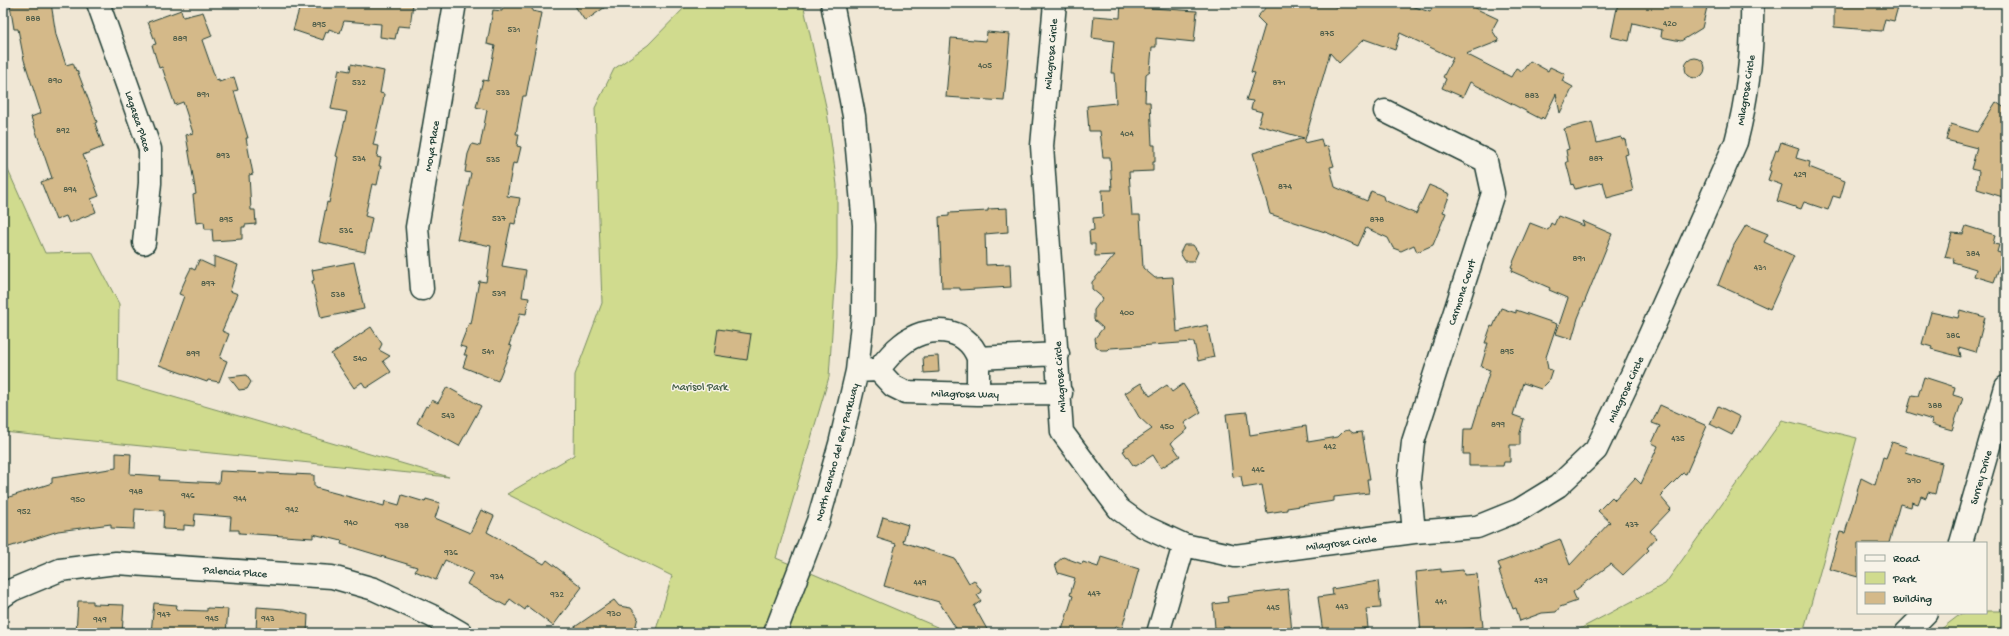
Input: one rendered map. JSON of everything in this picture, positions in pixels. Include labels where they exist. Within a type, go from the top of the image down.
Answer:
[{"type":"street","name":"Lagasca Place","points":[[98,3],[150,148],[150,183],[144,243]]},
{"type":"street","name":"Moya Place","points":[[422,289],[417,227],[455,3]]},
{"type":"street","name":"North Rancho del Rey Parkway","points":[[775,633],[818,521],[840,444],[868,370],[863,314],[864,224],[854,116],[832,3]]},
{"type":"street","name":"Milagrosa Circle","points":[[1055,3],[1042,146],[1061,393],[1062,432],[1119,509],[1141,524],[1184,545],[1235,556],[1414,532],[1477,527],[1499,520],[1532,503],[1558,486],[1596,450],[1634,370],[1736,142],[1744,107],[1751,58],[1752,3]]},
{"type":"street","name":"Carmona Court","points":[[1385,111],[1486,161],[1493,193],[1413,442],[1409,480],[1414,532]]},
{"type":"street","points":[[868,370],[902,344],[928,331],[946,330],[963,338],[974,348],[978,358],[978,394]]},
{"type":"street","points":[[978,358],[1058,354]]},
{"type":"street","name":"Milagrosa Way","points":[[868,370],[905,392],[978,394],[1061,393]]},
{"type":"street","name":"Surrey Drive","points":[[1961,542],[2006,387]]},
{"type":"street","points":[[1158,633],[1184,545]]},
{"type":"street","name":"Palencia Place","points":[[3,596],[12,590],[60,570],[116,563],[332,577],[374,589],[432,616],[461,633]]},
{"type":"street","points":[[1906,633],[1925,614]]},
{"type":"green space","name":"Marisol Park","points":[[689,3],[803,3],[827,111],[837,185],[837,258],[829,377],[776,558],[951,633],[655,633],[672,576],[507,494],[574,455],[575,375],[602,303],[595,108],[614,69],[648,45]]},
{"type":"green space","points":[[3,159],[45,253],[92,252],[119,304],[118,381],[449,477],[3,432]]},
{"type":"green space","points":[[1782,420],[1857,438],[1803,633],[1572,633],[1665,584]]},
{"type":"green space","points":[[1987,611],[2006,611],[2006,633],[1936,633],[1961,614],[1987,614]]},
{"type":"building","points":[[13,3],[51,3],[56,35],[66,65],[73,63],[76,71],[77,70],[97,122],[95,123],[103,147],[83,155],[99,196],[91,199],[96,212],[69,223],[66,216],[56,220],[41,182],[52,178],[31,117],[41,113],[24,60],[18,29],[14,29],[10,5],[14,5]]},
{"type":"building","points":[[301,3],[413,3],[410,27],[398,26],[395,39],[380,37],[381,24],[344,21],[340,33],[329,29],[323,40],[293,30]]},
{"type":"building","points":[[504,3],[533,3],[532,11],[542,13],[526,96],[523,96],[516,134],[519,134],[517,146],[521,147],[517,164],[513,163],[507,196],[520,198],[515,224],[511,223],[502,266],[526,270],[522,297],[529,298],[526,314],[520,313],[509,345],[512,346],[498,381],[463,367],[467,355],[464,355],[467,348],[460,346],[469,323],[471,324],[479,281],[486,282],[491,246],[457,239],[471,173],[465,172],[468,154],[472,144],[480,146],[487,110],[476,107],[483,80],[488,81],[495,46],[487,44],[493,10],[502,11]]},
{"type":"building","points":[[573,3],[611,3],[585,21]]},
{"type":"building","points":[[1121,3],[1151,3],[1151,8],[1197,11],[1194,42],[1156,38],[1156,47],[1152,47],[1150,71],[1146,74],[1145,102],[1150,102],[1152,145],[1155,145],[1155,162],[1153,162],[1153,171],[1129,172],[1132,215],[1140,215],[1143,268],[1155,278],[1173,277],[1177,332],[1207,325],[1214,357],[1198,361],[1194,342],[1110,348],[1108,350],[1101,350],[1096,346],[1095,338],[1103,328],[1094,320],[1094,310],[1103,298],[1092,289],[1092,282],[1115,255],[1095,256],[1095,244],[1090,244],[1089,231],[1094,230],[1093,218],[1103,217],[1102,190],[1112,190],[1110,157],[1103,157],[1100,131],[1089,131],[1087,106],[1116,103],[1114,73],[1111,73],[1114,41],[1092,38],[1094,16],[1120,18]]},
{"type":"building","points":[[1270,3],[1333,3],[1336,7],[1351,3],[1403,3],[1430,12],[1435,3],[1464,3],[1498,19],[1492,30],[1499,41],[1466,54],[1511,77],[1516,68],[1522,71],[1530,61],[1548,71],[1550,67],[1565,74],[1562,81],[1573,87],[1560,113],[1556,94],[1544,119],[1542,117],[1541,119],[1470,82],[1463,97],[1442,88],[1446,79],[1443,77],[1453,58],[1400,33],[1395,50],[1364,39],[1339,63],[1330,53],[1304,143],[1321,139],[1323,147],[1328,146],[1334,166],[1330,167],[1335,187],[1367,201],[1371,191],[1383,196],[1384,200],[1416,214],[1429,185],[1450,194],[1443,212],[1446,213],[1433,245],[1417,252],[1414,245],[1401,251],[1393,248],[1388,238],[1366,228],[1358,246],[1328,233],[1270,214],[1253,153],[1304,138],[1258,125],[1262,112],[1251,109],[1253,101],[1246,100],[1255,73],[1251,72],[1265,25],[1257,17]]},
{"type":"building","points":[[1618,3],[1708,3],[1702,28],[1681,41],[1661,37],[1662,30],[1633,23],[1629,41],[1611,37]]},
{"type":"building","points":[[1834,3],[1899,3],[1894,21],[1885,19],[1882,31],[1834,27]]},
{"type":"building","points":[[181,10],[183,17],[203,12],[212,36],[202,40],[216,80],[219,79],[219,82],[234,77],[238,90],[234,91],[248,138],[246,138],[253,174],[249,175],[251,210],[255,210],[256,224],[245,225],[245,227],[242,227],[242,239],[213,241],[212,229],[205,229],[204,222],[196,223],[193,195],[196,194],[186,135],[193,133],[183,102],[175,105],[162,67],[159,68],[152,45],[156,44],[148,22]]},
{"type":"building","points":[[987,32],[1010,34],[1004,101],[946,97],[951,38],[986,41]]},
{"type":"building","points":[[1695,58],[1702,61],[1705,68],[1702,75],[1695,78],[1688,75],[1685,68],[1688,61]]},
{"type":"building","points":[[351,64],[384,71],[380,93],[384,94],[383,102],[373,145],[379,146],[377,157],[381,158],[379,166],[381,166],[377,185],[372,184],[365,216],[372,218],[365,252],[319,242],[327,202],[329,203],[338,157],[336,156],[347,112],[331,109],[339,69],[350,71]]},
{"type":"building","points":[[1996,102],[2006,109],[2006,198],[1977,189],[1979,171],[1971,169],[1977,148],[1946,140],[1951,124],[1977,132]]},
{"type":"building","points":[[1592,122],[1597,143],[1621,137],[1622,140],[1625,139],[1628,154],[1625,155],[1633,191],[1607,198],[1603,182],[1575,189],[1573,184],[1572,185],[1566,162],[1568,162],[1566,150],[1569,149],[1564,129]]},
{"type":"building","points":[[1781,142],[1799,148],[1796,158],[1810,162],[1809,167],[1845,181],[1840,198],[1833,196],[1828,210],[1804,202],[1801,209],[1777,201],[1782,185],[1768,180],[1771,171],[1769,170],[1776,150],[1778,151]]},
{"type":"building","points":[[1007,208],[1008,232],[985,234],[986,265],[1010,264],[1011,287],[960,290],[960,288],[942,288],[939,217],[949,216],[949,213],[988,211],[988,209]]},
{"type":"building","points":[[1558,216],[1584,226],[1582,221],[1612,234],[1578,318],[1572,339],[1556,334],[1568,298],[1549,290],[1550,288],[1511,271],[1513,268],[1511,267],[1530,223],[1548,230],[1551,223],[1554,225]]},
{"type":"building","points":[[1746,225],[1768,234],[1764,242],[1794,256],[1770,309],[1718,285],[1734,245]]},
{"type":"building","points":[[1966,226],[1995,235],[1993,244],[1999,245],[1997,252],[2004,254],[1994,282],[1974,276],[1976,269],[1953,262],[1954,259],[1945,257],[1952,233],[1963,234]]},
{"type":"building","points":[[1184,245],[1193,245],[1198,252],[1194,261],[1185,261],[1180,253]]},
{"type":"building","points":[[214,256],[238,265],[230,291],[238,294],[222,331],[229,334],[220,358],[227,361],[219,382],[208,380],[207,382],[159,365],[184,296],[179,294],[191,268],[195,270],[199,260],[214,267]]},
{"type":"building","points":[[354,262],[364,309],[321,318],[312,281],[314,280],[312,270]]},
{"type":"building","points":[[1501,308],[1516,313],[1516,310],[1557,324],[1546,357],[1548,369],[1552,370],[1548,382],[1541,389],[1523,383],[1513,415],[1524,419],[1520,433],[1520,445],[1510,445],[1510,462],[1504,462],[1503,466],[1469,466],[1469,454],[1463,454],[1464,429],[1472,429],[1490,370],[1481,367],[1488,343],[1485,343],[1491,326],[1493,327]]},
{"type":"building","points":[[1960,310],[1985,317],[1976,352],[1959,347],[1961,357],[1931,349],[1932,347],[1922,344],[1931,312],[1958,318]]},
{"type":"building","points":[[371,327],[382,344],[379,350],[390,356],[383,361],[391,372],[366,388],[362,382],[354,388],[331,354]]},
{"type":"building","points":[[718,329],[751,334],[747,360],[714,355]]},
{"type":"building","points":[[938,356],[939,372],[924,373],[923,357]]},
{"type":"building","points":[[246,375],[251,382],[247,389],[239,390],[229,377]]},
{"type":"building","points":[[1924,377],[1955,387],[1953,395],[1963,398],[1952,430],[1931,424],[1932,420],[1907,412],[1912,395],[1918,396]]},
{"type":"building","points":[[1141,383],[1150,396],[1167,385],[1172,392],[1183,384],[1201,412],[1184,423],[1188,429],[1171,443],[1180,456],[1161,468],[1153,455],[1136,466],[1133,465],[1123,451],[1125,450],[1124,448],[1152,429],[1139,417],[1125,393]]},
{"type":"building","points":[[447,387],[481,406],[459,446],[417,423],[426,406],[428,407],[432,400],[438,403]]},
{"type":"building","points":[[1660,405],[1707,426],[1686,474],[1683,473],[1660,496],[1671,509],[1650,531],[1656,538],[1647,548],[1649,550],[1623,575],[1611,564],[1573,592],[1577,601],[1560,607],[1556,612],[1542,613],[1520,621],[1516,608],[1513,609],[1499,571],[1501,571],[1498,563],[1560,539],[1570,565],[1610,522],[1598,511],[1612,497],[1615,500],[1635,478],[1641,484],[1658,446],[1652,443],[1660,426],[1652,423]]},
{"type":"building","points":[[1718,406],[1740,417],[1732,435],[1710,424]]},
{"type":"building","points":[[1247,412],[1250,435],[1306,426],[1308,442],[1338,437],[1344,431],[1349,430],[1353,433],[1362,432],[1370,479],[1367,479],[1369,493],[1334,497],[1334,501],[1287,508],[1287,510],[1267,513],[1262,485],[1243,488],[1241,476],[1233,477],[1226,414]]},
{"type":"building","points":[[1892,442],[1907,447],[1905,452],[1942,463],[1935,494],[1928,492],[1926,498],[1921,496],[1918,504],[1912,502],[1911,507],[1900,504],[1889,542],[1857,542],[1857,577],[1829,569],[1840,532],[1845,533],[1861,478],[1875,485],[1883,457],[1886,458]]},
{"type":"building","points":[[116,453],[131,454],[130,474],[160,476],[159,480],[219,483],[220,471],[314,475],[314,486],[316,486],[316,488],[384,506],[385,501],[399,505],[402,495],[425,502],[426,499],[440,503],[435,518],[470,533],[481,510],[494,516],[487,532],[544,564],[547,560],[582,587],[553,626],[527,606],[525,610],[510,599],[506,606],[467,584],[473,573],[445,560],[436,580],[415,571],[417,567],[341,544],[342,541],[313,534],[313,538],[239,533],[239,530],[230,530],[231,517],[195,514],[194,526],[184,525],[184,530],[163,529],[164,511],[135,509],[134,529],[111,528],[111,524],[58,531],[3,549],[3,499],[52,483],[52,478],[116,468]]},
{"type":"building","points":[[883,517],[908,525],[903,542],[955,559],[969,583],[974,580],[982,592],[977,595],[981,601],[974,606],[989,633],[959,633],[939,602],[884,586],[896,544],[877,538]]},
{"type":"building","points":[[1063,557],[1082,564],[1083,562],[1098,567],[1101,557],[1139,569],[1122,628],[1116,626],[1115,633],[1061,633],[1073,596],[1070,595],[1075,578],[1058,573],[1055,564]]},
{"type":"building","points":[[1441,569],[1441,572],[1463,570],[1464,575],[1477,574],[1483,627],[1448,631],[1447,633],[1421,633],[1416,572]]},
{"type":"building","points":[[1378,581],[1381,608],[1366,609],[1368,628],[1323,633],[1318,597],[1333,595],[1332,589]]},
{"type":"building","points":[[1288,589],[1292,633],[1230,633],[1229,627],[1215,628],[1213,604],[1228,602],[1227,597],[1231,596]]},
{"type":"building","points":[[614,600],[619,606],[631,608],[638,617],[634,633],[566,633]]},
{"type":"building","points":[[78,601],[93,601],[93,604],[124,605],[122,633],[76,633]]},
{"type":"building","points":[[154,603],[177,605],[176,610],[207,611],[207,608],[228,609],[226,633],[151,633]]},
{"type":"building","points":[[257,607],[284,609],[308,615],[307,633],[256,633]]}]
